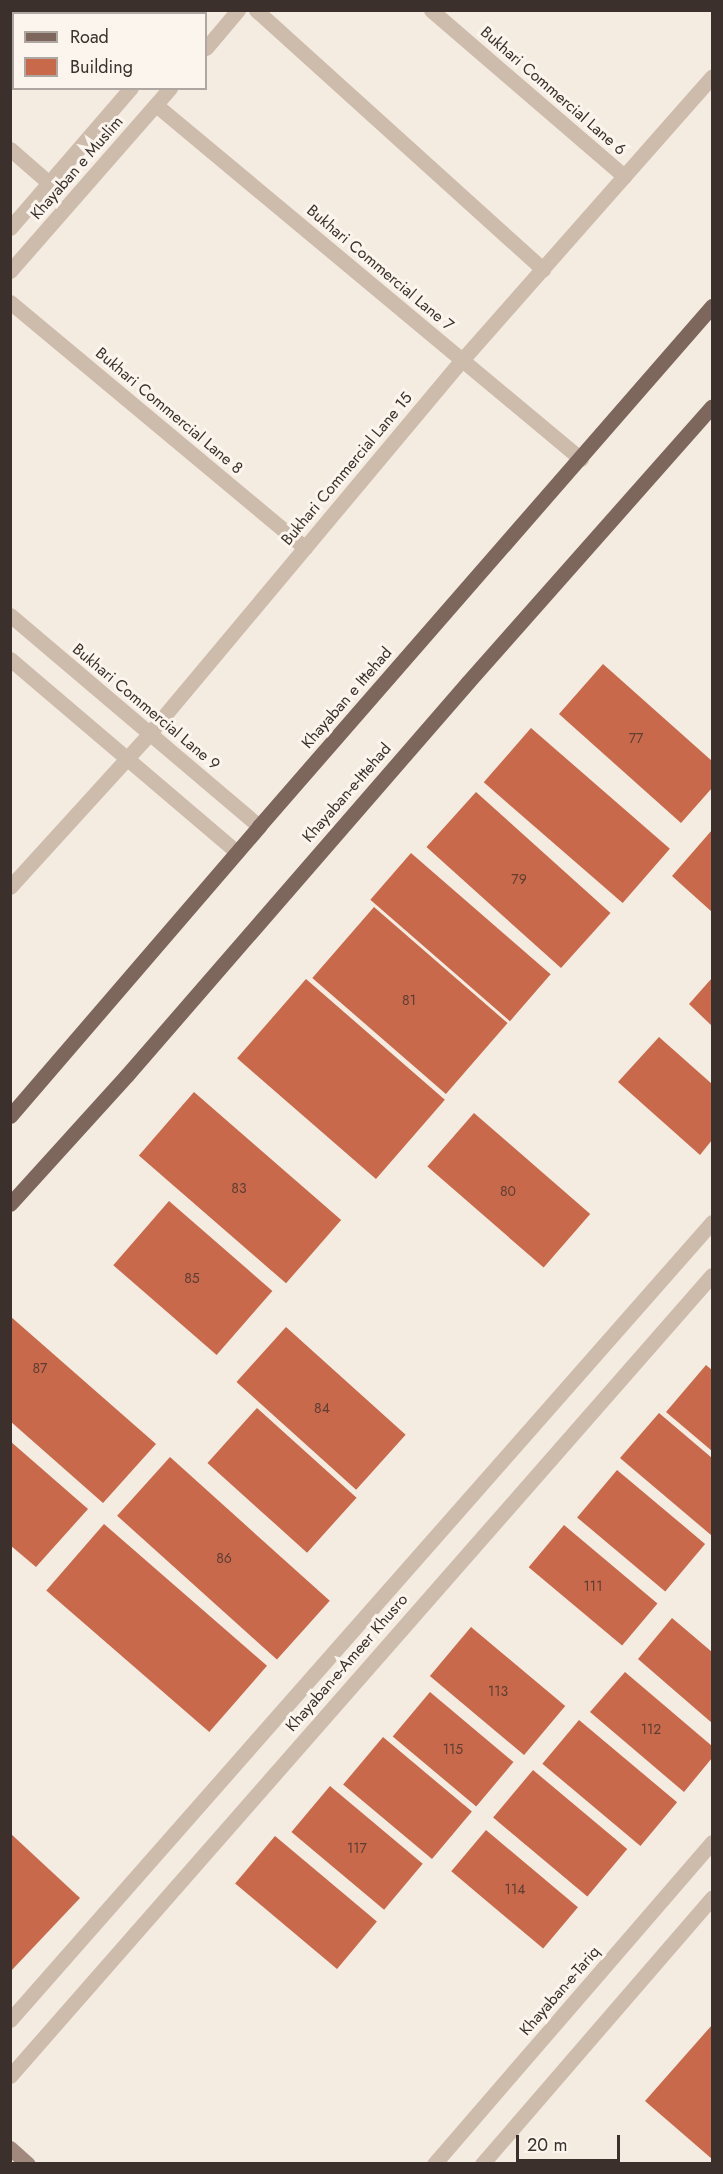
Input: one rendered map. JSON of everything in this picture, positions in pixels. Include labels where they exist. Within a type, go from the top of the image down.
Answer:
[{"type":"main road","name":"Khayaban e Ittehad","points":[[10,1116],[712,306]]},
{"type":"main road","name":"Khayaban-e-Ittehad","points":[[10,1204],[127,1075],[468,681],[712,406]]},
{"type":"main road","points":[[10,2148],[28,2163]]},
{"type":"street","points":[[207,47],[238,10]]},
{"type":"street","points":[[256,10],[543,269]]},
{"type":"street","name":"Bukhari Commercial Lane 6","points":[[431,10],[624,176]]},
{"type":"street","name":"Bukhari Commercial Lane 15","points":[[10,887],[149,734],[462,360],[712,76]]},
{"type":"street","name":"Khayaban e Muslim","points":[[10,228],[129,90]]},
{"type":"street","name":"Khayaban e Muslim","points":[[10,271],[168,90]]},
{"type":"street","name":"Bukhari Commercial Lane 7","points":[[156,105],[581,459]]},
{"type":"street","points":[[10,149],[49,183]]},
{"type":"street","name":"Bukhari Commercial Lane 8","points":[[10,302],[305,548]]},
{"type":"street","name":"Bukhari Commercial Lane 9","points":[[10,615],[259,826]]},
{"type":"street","points":[[10,659],[237,852]]},
{"type":"street","name":"Khayaban-e-Ameer Khusro","points":[[10,2020],[712,1222]]},
{"type":"street","name":"Khayaban-e-Ameer Khusro","points":[[10,2076],[712,1275]]},
{"type":"street","name":"Khayaban-e-Tariq","points":[[434,2163],[712,1842]]},
{"type":"street","points":[[482,2163],[712,1898]]},
{"type":"building","points":[[603,664],[712,761],[712,788],[681,823],[559,714]]},
{"type":"building","points":[[531,728],[670,849],[623,903],[484,782]]},
{"type":"building","points":[[476,792],[611,913],[561,968],[426,847]]},
{"type":"building","points":[[712,830],[712,912],[672,876]]},
{"type":"building","points":[[411,853],[551,974],[510,1021],[370,900]]},
{"type":"building","points":[[374,907],[508,1023],[446,1094],[312,978]]},
{"type":"building","points":[[712,978],[712,1026],[689,1004]]},
{"type":"building","points":[[306,979],[445,1100],[376,1179],[237,1058]]},
{"type":"building","points":[[659,1037],[712,1084],[712,1140],[700,1155],[618,1082]]},
{"type":"building","points":[[194,1092],[341,1220],[286,1283],[139,1155]]},
{"type":"building","points":[[474,1113],[590,1214],[544,1268],[427,1167]]},
{"type":"building","points":[[169,1201],[272,1291],[217,1355],[113,1265]]},
{"type":"building","points":[[10,1316],[156,1444],[103,1503],[10,1421]]},
{"type":"building","points":[[286,1327],[406,1435],[356,1490],[236,1382]]},
{"type":"building","points":[[706,1365],[712,1370],[712,1451],[666,1412]]},
{"type":"building","points":[[257,1408],[357,1498],[307,1553],[207,1463]]},
{"type":"building","points":[[659,1413],[712,1458],[711,1535],[620,1458]]},
{"type":"building","points":[[10,1441],[88,1509],[36,1567],[10,1545]]},
{"type":"building","points":[[170,1457],[330,1601],[277,1660],[117,1516]]},
{"type":"building","points":[[617,1470],[705,1544],[665,1591],[577,1517]]},
{"type":"building","points":[[104,1524],[267,1666],[209,1732],[46,1590]]},
{"type":"building","points":[[564,1525],[657,1603],[622,1646],[529,1567]]},
{"type":"building","points":[[672,1618],[712,1652],[712,1723],[638,1659]]},
{"type":"building","points":[[471,1627],[565,1706],[524,1755],[430,1676]]},
{"type":"building","points":[[625,1672],[712,1746],[712,1758],[684,1792],[590,1712]]},
{"type":"building","points":[[430,1692],[513,1762],[476,1806],[393,1736]]},
{"type":"building","points":[[579,1720],[677,1802],[640,1846],[542,1764]]},
{"type":"building","points":[[383,1737],[472,1812],[432,1859],[343,1784]]},
{"type":"building","points":[[533,1770],[627,1849],[587,1897],[493,1817]]},
{"type":"building","points":[[330,1786],[423,1864],[384,1910],[291,1832]]},
{"type":"building","points":[[486,1830],[578,1907],[543,1949],[451,1871]]},
{"type":"building","points":[[10,1833],[80,1898],[10,1972]]},
{"type":"building","points":[[275,1836],[377,1921],[337,1969],[235,1883]]},
{"type":"building","points":[[712,2025],[712,2159],[645,2101]]}]
